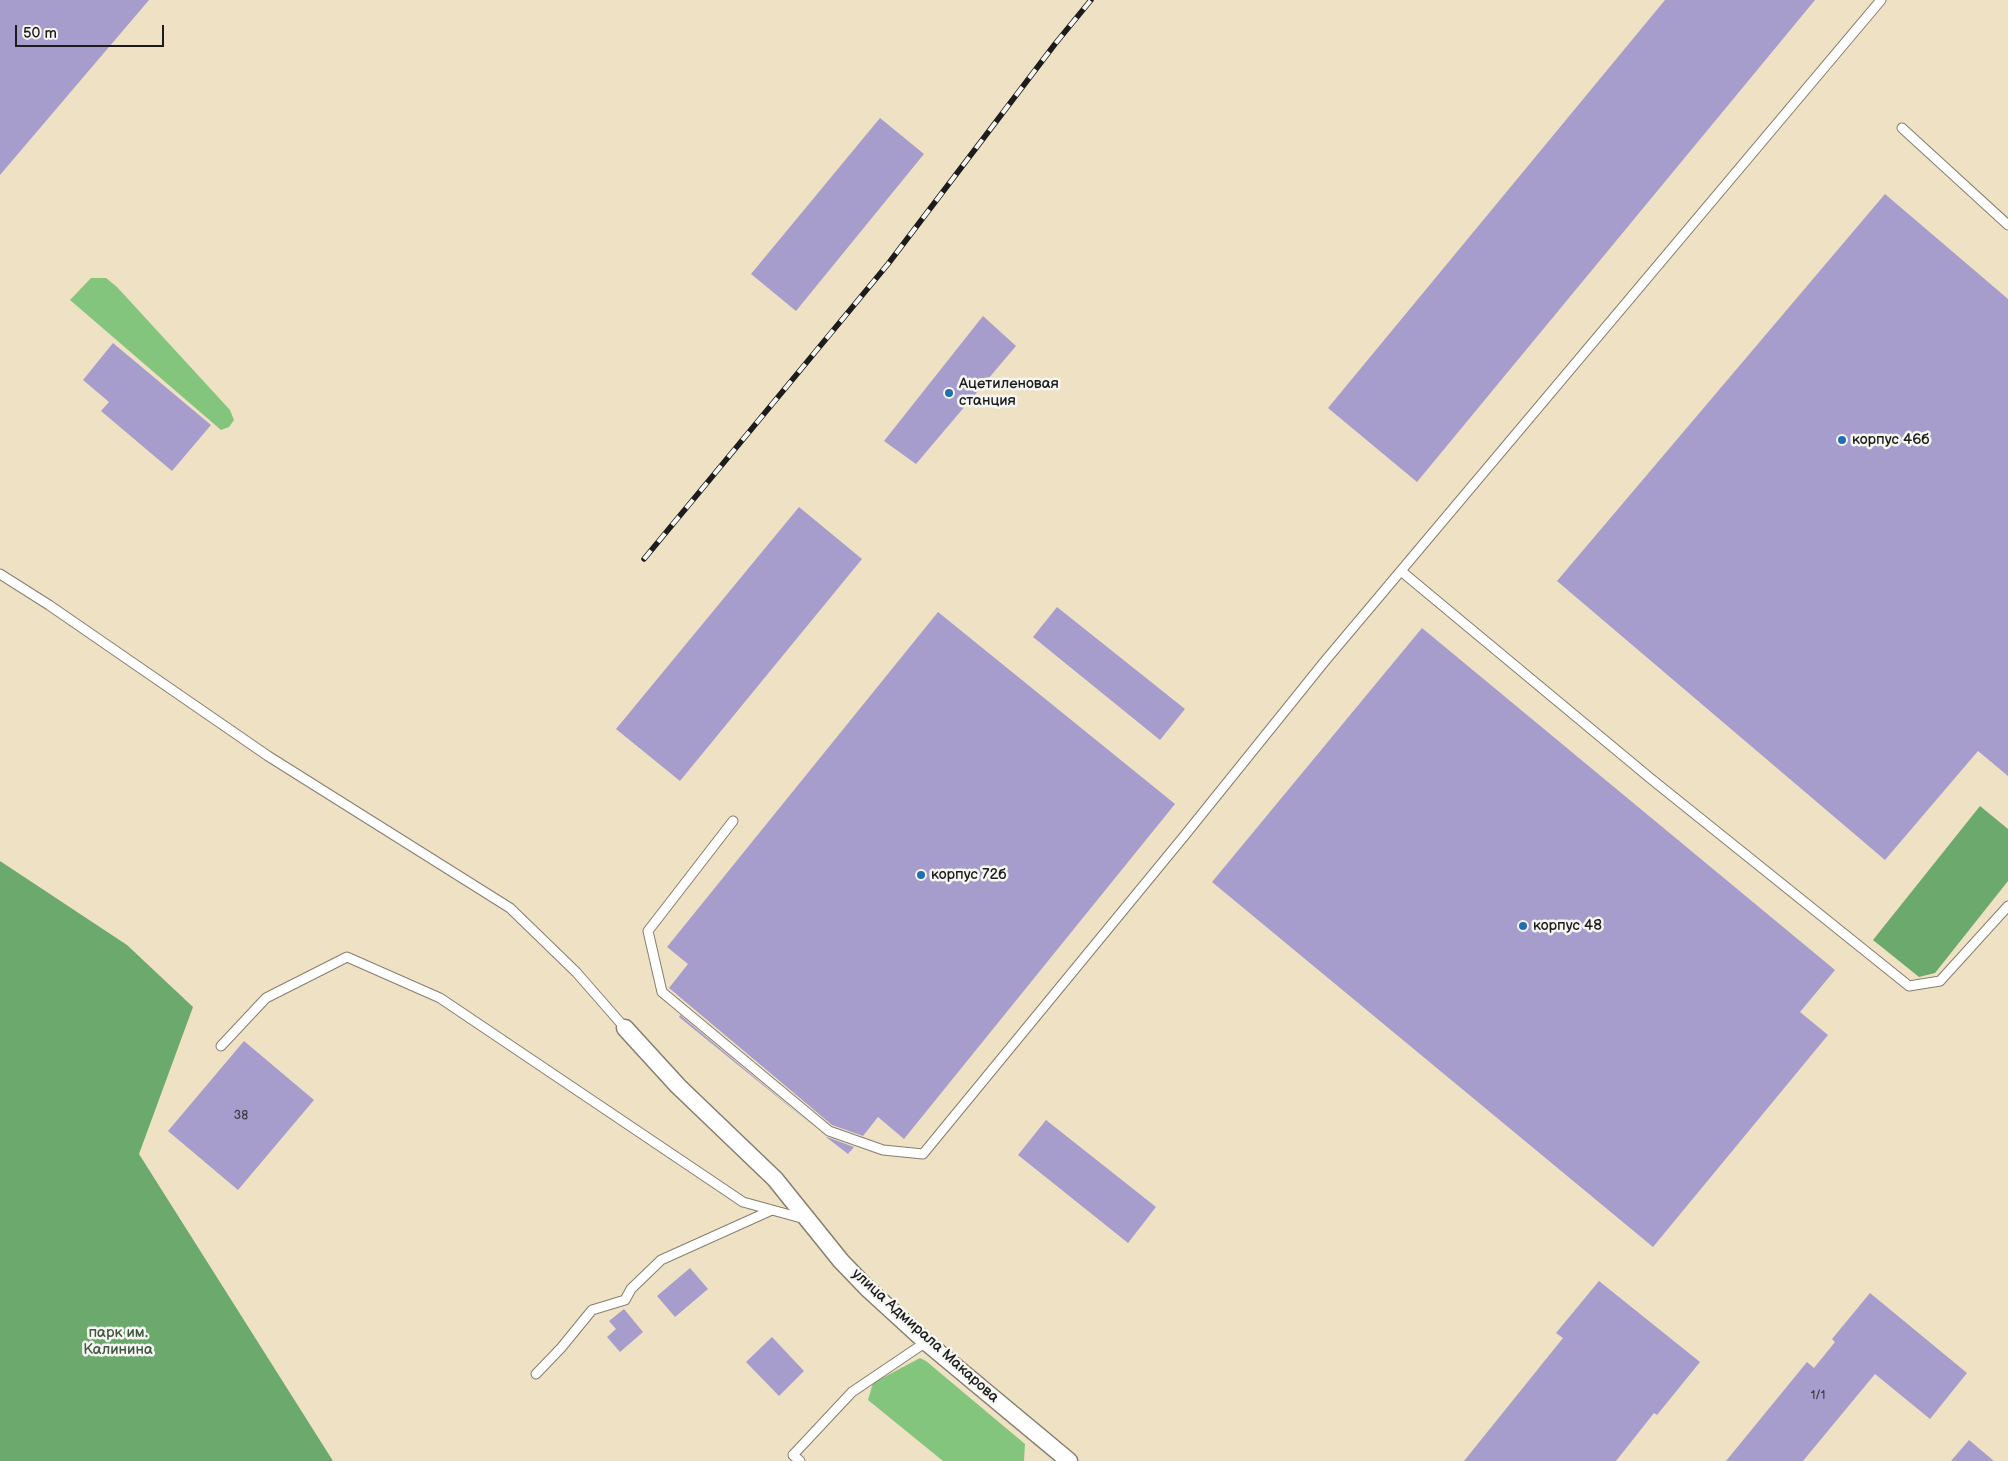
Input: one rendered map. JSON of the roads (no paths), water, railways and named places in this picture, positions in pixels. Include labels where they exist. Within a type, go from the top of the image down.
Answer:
[{"type":"street","name":"улица Адмирала Макарова","points":[[625,1028],[678,1086],[775,1179],[848,1268],[926,1342],[1066,1460]]},
{"type":"lane","points":[[733,821],[648,930],[662,992],[829,1131],[883,1150],[923,1154],[1401,571],[1881,0]]},
{"type":"lane","points":[[1902,128],[2008,225]]},
{"type":"lane","points":[[1401,571],[1658,784],[1909,986],[1940,981],[2008,906]]},
{"type":"lane","points":[[0,574],[49,604],[268,756],[510,908],[576,972],[625,1028]]},
{"type":"lane","points":[[221,1046],[266,998],[347,957],[440,998],[743,1202],[808,1219]]},
{"type":"lane","points":[[536,1374],[562,1348],[592,1310],[625,1300],[631,1289],[661,1260],[772,1210]]},
{"type":"lane","points":[[800,1461],[793,1455],[852,1392],[926,1342]]},
{"type":"railway","points":[[644,559],[888,264],[1055,44],[1091,0]]},
{"type":"place","name":"Ацетиленовая станция","points":[[949,393]]},
{"type":"place","name":"корпус 46б","points":[[1842,440]]},
{"type":"place","name":"корпус 72б","points":[[921,875]]},
{"type":"place","name":"корпус 48","points":[[1523,926]]},
{"type":"park label","name":"парк им. Калинина","points":[[118,1342]]}]
